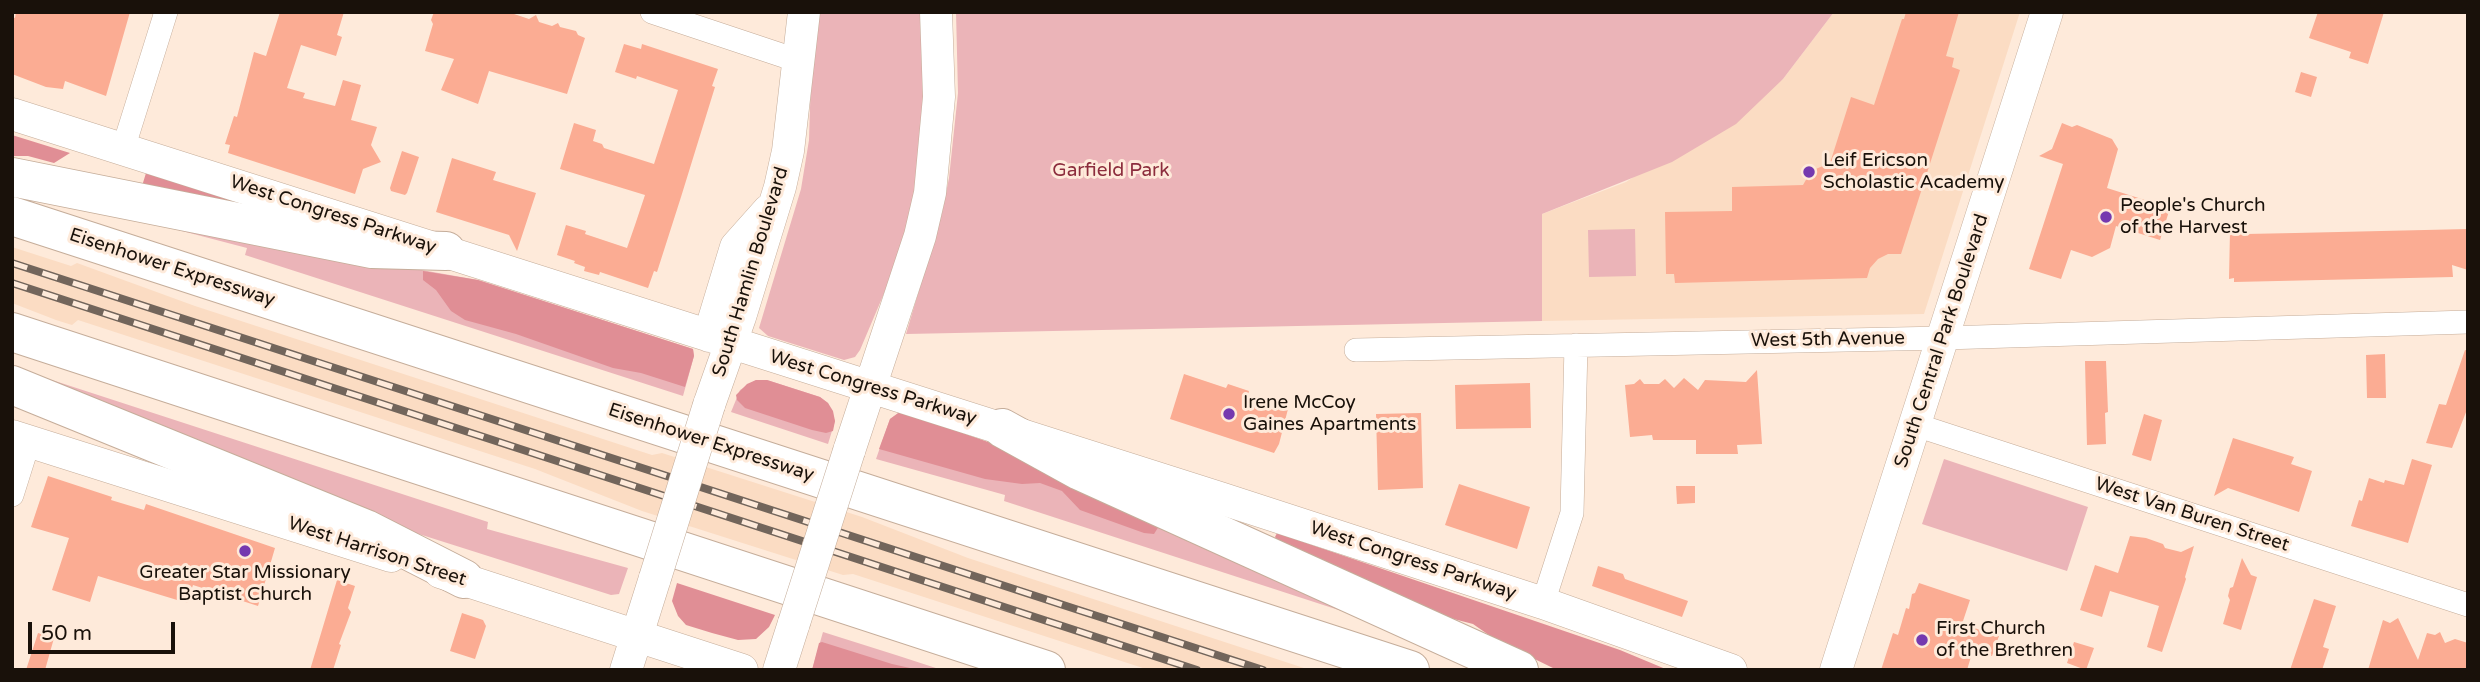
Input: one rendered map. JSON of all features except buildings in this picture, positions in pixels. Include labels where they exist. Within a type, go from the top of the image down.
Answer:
[{"type":"highway","points":[[12,177],[372,249],[446,251]]},
{"type":"highway","name":"Eisenhower Expressway","points":[[12,216],[1410,670]]},
{"type":"highway","points":[[12,332],[1046,670]]},
{"type":"highway","points":[[12,385],[366,529],[464,579]]},
{"type":"highway","points":[[1002,428],[1080,471],[1519,670]]},
{"type":"street","points":[[123,149],[166,12]]},
{"type":"street","points":[[652,12],[799,61]]},
{"type":"street","name":"South Hamlin Boulevard","points":[[626,670],[709,405],[720,340],[776,201],[788,151],[804,12]]},
{"type":"street","points":[[779,670],[920,236],[930,193],[939,97],[936,12]]},
{"type":"street","name":"South Central Park Boulevard","points":[[1836,670],[2047,12]]},
{"type":"street","name":"West Congress Parkway","points":[[12,114],[1002,428],[1543,603],[1731,670]]},
{"type":"street","name":"West 5th Avenue","points":[[1356,350],[1944,338],[2468,322]]},
{"type":"street","points":[[1543,603],[1572,513],[1576,345]]},
{"type":"street","name":"West Van Buren Street","points":[[1916,425],[2468,605]]},
{"type":"street","points":[[12,495],[20,439]]},
{"type":"street","name":"West Harrison Street","points":[[20,439],[742,670]]},
{"type":"shaded area","name":"Leif Ericson Scholastic Academy","points":[[1834,12],[2020,12],[1924,314],[1542,321],[1542,214],[1626,182],[1783,79]]},
{"type":"shaded area","points":[[12,135],[70,153],[54,163],[28,156],[12,156]]},
{"type":"shaded area","points":[[146,173],[302,220],[142,186]]},
{"type":"shaded area","points":[[12,247],[71,266],[77,263],[195,306],[652,455],[662,453],[862,517],[968,558],[1310,670],[1149,670],[853,574],[843,575],[642,511],[535,469],[78,320],[72,325],[12,303]]},
{"type":"shaded area","points":[[423,271],[478,280],[693,349],[694,356],[685,387],[641,373],[613,368],[516,334],[465,320],[451,311],[436,290],[423,280]]},
{"type":"shaded area","points":[[756,380],[767,380],[820,397],[833,411],[833,431],[826,433],[812,430],[745,408],[736,395],[747,384]]},
{"type":"shaded area","points":[[901,411],[1005,448],[1159,526],[1154,534],[1144,533],[1080,510],[1062,491],[1040,483],[1022,484],[985,479],[879,449],[890,419]]},
{"type":"shaded area","points":[[1277,533],[1620,650],[1668,670],[1557,670],[1496,640],[1473,624],[1446,617],[1280,545],[1275,537]]},
{"type":"shaded area","points":[[677,583],[775,615],[769,627],[756,639],[738,640],[686,625],[678,616],[672,601]]},
{"type":"shaded area","points":[[819,643],[919,670],[812,670]]},
{"type":"green space","points":[[813,12],[927,12],[926,143],[899,258],[860,350],[855,357],[844,360],[768,336],[759,328],[801,189],[809,140]]},
{"type":"green space","name":"Garfield Park","points":[[956,12],[1834,12],[1783,79],[1736,124],[1672,162],[1542,214],[1542,321],[906,334],[942,213],[949,178],[958,93]]},
{"type":"green space","points":[[140,220],[478,280],[693,349],[694,356],[683,396],[245,255],[247,248]]},
{"type":"green space","points":[[1635,229],[1636,276],[1589,277],[1588,230]]},
{"type":"green space","points":[[12,367],[488,522],[487,529],[628,568],[619,594],[611,595],[403,529]]},
{"type":"green space","points":[[756,380],[767,380],[820,397],[828,403],[835,421],[828,444],[731,412],[740,390]]},
{"type":"green space","points":[[901,411],[1397,629],[1004,501],[1005,495],[876,459],[890,419]]},
{"type":"green space","points":[[1944,459],[2088,507],[2067,571],[1922,524]]},
{"type":"green space","points":[[823,632],[899,656],[942,670],[812,670]]},
{"type":"railway","points":[[12,263],[1263,670]]},
{"type":"railway","points":[[12,283],[1197,670]]},
{"type":"place","name":"Leif Ericson Scholastic Academy","points":[[1809,172]]},
{"type":"place","name":"People's Church of the Harvest","points":[[2106,217]]},
{"type":"place","name":"Irene McCoy Gaines Apartments","points":[[1229,414]]},
{"type":"place","name":"Greater Star Missionary Baptist Church","points":[[245,551]]},
{"type":"place","name":"First Church of the Brethren","points":[[1922,640]]}]
